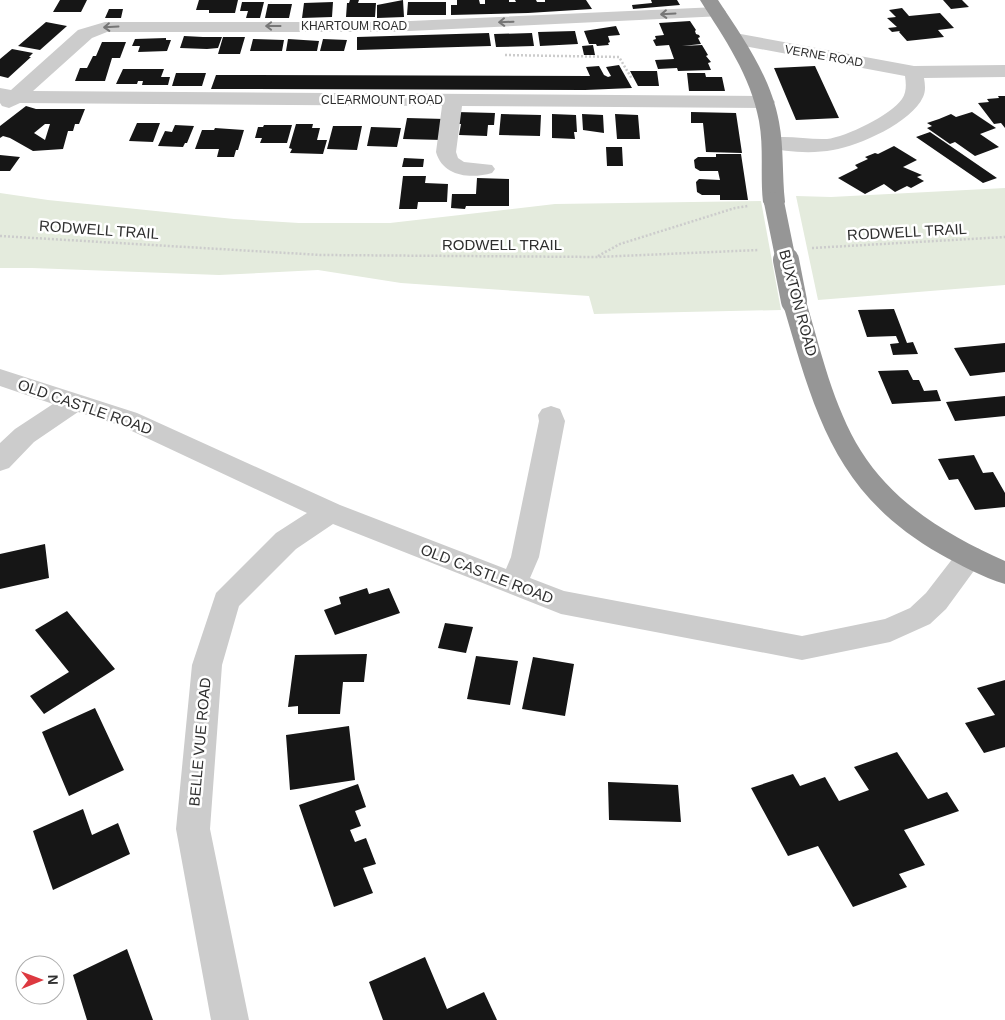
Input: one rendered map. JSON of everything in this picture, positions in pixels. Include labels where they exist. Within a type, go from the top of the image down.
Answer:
[{"type":"highway","name":"BUXTON ROAD","points":[[713,6],[735,39],[765,102],[772,142],[774,200],[794,300],[828,407],[838,432],[856,464],[881,495],[903,516],[924,532],[970,557],[1005,573]]},
{"type":"street","name":"KHARTOUM ROAD","points":[[0,109],[8,96],[90,30],[105,26],[388,27],[713,6]]},
{"type":"street","name":"VERNE ROAD","points":[[735,39],[914,72],[1005,71]]},
{"type":"street","points":[[772,142],[835,144],[851,139],[902,112],[913,100],[916,87],[914,72]]},
{"type":"street","name":"CLEARMOUNT ROAD","points":[[8,96],[765,102]]},
{"type":"street","points":[[453,100],[446,152],[447,160],[454,166],[463,169],[485,169]]},
{"type":"street","name":"OLD CASTLE ROAD","points":[[0,377],[128,419],[330,512],[561,602],[802,648],[890,630],[920,616],[936,601],[970,557]]},
{"type":"street","points":[[0,460],[6,451],[34,429],[75,402]]},
{"type":"street","points":[[513,584],[525,557],[552,415]]},
{"type":"street","name":"BELLE VUE ROAD","points":[[230,1020],[193,828],[207,665],[226,600],[286,541],[330,512]]},
{"type":"path","points":[[505,54],[618,57],[636,86],[638,101]]},
{"type":"path","points":[[597,256],[620,244],[735,208],[774,200]]},
{"type":"path","name":"RODWELL TRAIL","points":[[0,236],[321,255],[597,256],[765,250]]},
{"type":"path","name":"RODWELL TRAIL","points":[[804,248],[1005,237]]},
{"type":"shaded area","points":[[1005,188],[1005,285],[818,300],[796,196],[831,197]]},
{"type":"shaded area","points":[[0,193],[48,200],[234,219],[299,223],[390,223],[555,204],[761,201],[781,310],[594,314],[589,296],[401,283],[318,270],[219,275],[0,268]]},
{"type":"building","points":[[60,0],[87,0],[81,12],[53,12]]},
{"type":"building","points":[[199,0],[238,0],[235,13],[209,13],[209,10],[196,10]]},
{"type":"building","points":[[350,0],[359,0],[358,3],[376,3],[375,17],[346,17],[347,3]]},
{"type":"building","points":[[403,0],[404,17],[377,18],[377,5]]},
{"type":"building","points":[[457,0],[479,0],[480,4],[485,4],[485,0],[509,0],[509,2],[516,2],[515,0],[536,0],[537,2],[545,2],[545,0],[586,0],[592,9],[451,15],[451,5],[457,5]]},
{"type":"building","points":[[651,0],[677,0],[680,5],[633,9],[632,5],[652,3]]},
{"type":"building","points":[[943,0],[962,0],[969,7],[951,9]]},
{"type":"building","points":[[242,2],[264,2],[260,18],[246,18],[248,11],[240,11]]},
{"type":"building","points":[[333,2],[332,17],[302,18],[304,3]]},
{"type":"building","points":[[408,2],[446,2],[446,15],[407,15]]},
{"type":"building","points":[[268,4],[292,4],[289,18],[265,18]]},
{"type":"building","points":[[902,8],[909,16],[940,13],[954,28],[938,30],[944,37],[907,41],[900,31],[892,32],[888,28],[897,27],[887,18],[896,17],[889,10]]},
{"type":"building","points":[[109,9],[123,9],[121,18],[105,18]]},
{"type":"building","points":[[690,21],[696,30],[696,34],[700,37],[698,38],[701,44],[682,46],[702,45],[708,55],[706,56],[711,62],[708,63],[711,70],[678,71],[677,68],[658,69],[655,60],[674,59],[669,45],[656,46],[653,40],[656,39],[655,36],[664,35],[659,23]]},
{"type":"building","points":[[46,22],[67,26],[40,50],[18,46]]},
{"type":"building","points":[[616,26],[620,35],[608,36],[609,45],[597,46],[596,44],[589,44],[584,31]]},
{"type":"building","points":[[575,31],[578,44],[540,46],[538,32]]},
{"type":"building","points":[[489,33],[491,46],[357,50],[357,37]]},
{"type":"building","points":[[532,33],[534,46],[496,47],[494,34]]},
{"type":"building","points":[[184,36],[222,37],[218,48],[180,48]]},
{"type":"building","points":[[223,37],[245,37],[240,54],[218,54]]},
{"type":"building","points":[[166,38],[166,40],[171,40],[167,51],[138,52],[140,46],[132,46],[135,39]]},
{"type":"building","points":[[253,39],[284,40],[282,51],[250,51]]},
{"type":"building","points":[[288,39],[319,41],[317,51],[286,51]]},
{"type":"building","points":[[323,39],[347,40],[344,51],[320,51]]},
{"type":"building","points":[[102,42],[126,42],[120,58],[112,58],[105,81],[75,81],[80,68],[87,68],[93,56],[96,56]]},
{"type":"building","points":[[593,45],[595,55],[584,55],[582,46]]},
{"type":"building","points":[[12,49],[33,53],[8,78],[0,76],[0,59]]},
{"type":"building","points":[[619,65],[632,88],[585,90],[211,89],[216,75],[590,76],[586,67],[599,66],[604,75],[608,77],[611,76],[606,67]]},
{"type":"building","points":[[815,66],[839,118],[796,120],[774,68]]},
{"type":"building","points":[[123,69],[164,69],[161,77],[170,77],[168,85],[142,85],[143,81],[138,81],[137,84],[116,84]]},
{"type":"building","points":[[630,71],[657,71],[659,86],[638,86]]},
{"type":"building","points":[[176,73],[206,73],[202,86],[172,86]]},
{"type":"building","points":[[687,73],[705,73],[706,77],[722,77],[725,91],[689,91]]},
{"type":"building","points":[[998,96],[1005,96],[1005,128],[1001,123],[994,124],[978,103],[989,102],[987,99],[999,98]]},
{"type":"building","points":[[26,106],[36,109],[85,109],[79,124],[75,124],[73,131],[68,131],[63,149],[33,151],[10,138],[3,136],[0,138],[0,126]],"holes":[[[45,124],[50,124],[45,140],[34,133]]]},
{"type":"building","points":[[457,112],[495,113],[494,125],[488,125],[487,136],[459,135],[461,124],[456,124]]},
{"type":"building","points":[[691,112],[736,113],[742,153],[706,152],[703,123],[691,123]]},
{"type":"building","points":[[972,112],[996,128],[980,134],[999,147],[975,156],[955,142],[950,144],[927,128],[932,126],[927,123],[951,114],[956,117]]},
{"type":"building","points":[[501,114],[541,115],[540,136],[499,135]]},
{"type":"building","points":[[552,114],[576,115],[577,132],[574,132],[575,139],[552,138]]},
{"type":"building","points":[[582,114],[603,115],[604,133],[583,130]]},
{"type":"building","points":[[615,114],[638,115],[640,139],[617,139]]},
{"type":"building","points":[[407,118],[445,119],[442,140],[403,139]]},
{"type":"building","points":[[137,123],[160,123],[153,142],[129,141]]},
{"type":"building","points":[[296,124],[313,124],[312,128],[320,128],[317,140],[327,140],[323,154],[290,153],[292,149],[289,148]]},
{"type":"building","points":[[175,125],[194,126],[187,143],[183,147],[158,146],[165,131],[172,132]]},
{"type":"building","points":[[264,125],[292,125],[287,143],[260,143],[262,138],[255,138],[258,127],[263,127]]},
{"type":"building","points":[[333,126],[362,126],[357,150],[327,149]]},
{"type":"building","points":[[371,127],[401,128],[397,147],[367,146]]},
{"type":"building","points":[[215,128],[244,130],[234,157],[217,157],[219,149],[195,149],[202,130],[214,130]]},
{"type":"building","points":[[930,132],[997,178],[983,183],[916,137]]},
{"type":"building","points":[[894,146],[917,160],[903,167],[922,175],[917,177],[924,181],[911,188],[907,186],[895,192],[884,184],[865,194],[838,178],[858,168],[855,165],[868,159],[865,157],[875,153],[878,154]]},
{"type":"building","points":[[606,147],[622,147],[623,166],[607,166]]},
{"type":"building","points":[[716,154],[741,154],[748,200],[720,200],[720,195],[702,195],[697,192],[696,182],[699,179],[720,180],[718,171],[700,171],[695,168],[694,160],[698,157],[716,157]]},
{"type":"building","points":[[0,155],[20,157],[10,171],[0,171]]},
{"type":"building","points":[[404,158],[424,159],[423,167],[402,167]]},
{"type":"building","points":[[403,176],[426,176],[425,183],[448,184],[447,202],[418,202],[417,209],[399,209]]},
{"type":"building","points":[[477,178],[509,179],[509,206],[451,208],[452,194],[476,194]]},
{"type":"building","points":[[894,309],[907,343],[913,342],[918,354],[893,355],[890,344],[899,343],[896,336],[867,337],[858,310]]},
{"type":"building","points":[[1005,343],[1005,372],[970,376],[954,348]]},
{"type":"building","points":[[908,370],[913,380],[919,380],[924,391],[937,390],[941,401],[892,404],[878,371]]},
{"type":"building","points":[[1005,396],[1005,416],[955,421],[946,402]]},
{"type":"building","points":[[974,455],[983,473],[993,472],[1005,493],[1005,507],[975,510],[958,479],[949,480],[938,459]]},
{"type":"building","points":[[45,544],[49,578],[0,589],[0,554]]},
{"type":"building","points":[[367,588],[369,594],[389,588],[400,613],[335,635],[324,610],[341,604],[339,597]]},
{"type":"building","points":[[67,611],[115,669],[44,714],[30,696],[69,672],[35,630]]},
{"type":"building","points":[[445,623],[473,627],[466,653],[438,648]]},
{"type":"building","points":[[367,654],[364,682],[343,682],[340,714],[298,714],[298,706],[288,707],[295,655]]},
{"type":"building","points":[[476,656],[518,661],[510,705],[467,699]]},
{"type":"building","points":[[533,657],[574,664],[565,716],[522,709]]},
{"type":"building","points":[[1005,680],[1005,747],[984,753],[965,723],[995,715],[977,688]]},
{"type":"building","points":[[95,708],[124,770],[69,796],[42,732]]},
{"type":"building","points":[[349,726],[355,780],[290,790],[286,735]]},
{"type":"building","points":[[897,752],[928,799],[947,792],[959,811],[904,830],[925,865],[899,874],[907,887],[853,907],[818,846],[788,856],[751,788],[793,774],[800,786],[825,777],[839,801],[869,790],[854,767]]},
{"type":"building","points":[[608,782],[678,785],[681,822],[609,820]]},
{"type":"building","points":[[358,784],[366,807],[355,811],[361,826],[350,830],[355,842],[366,838],[376,864],[363,868],[373,893],[334,907],[299,805]]},
{"type":"building","points":[[83,809],[92,835],[118,823],[130,854],[53,890],[33,831]]},
{"type":"building","points":[[127,949],[153,1020],[87,1020],[73,975]]},
{"type":"building","points":[[425,957],[447,1009],[484,992],[497,1020],[383,1020],[369,982]]}]
